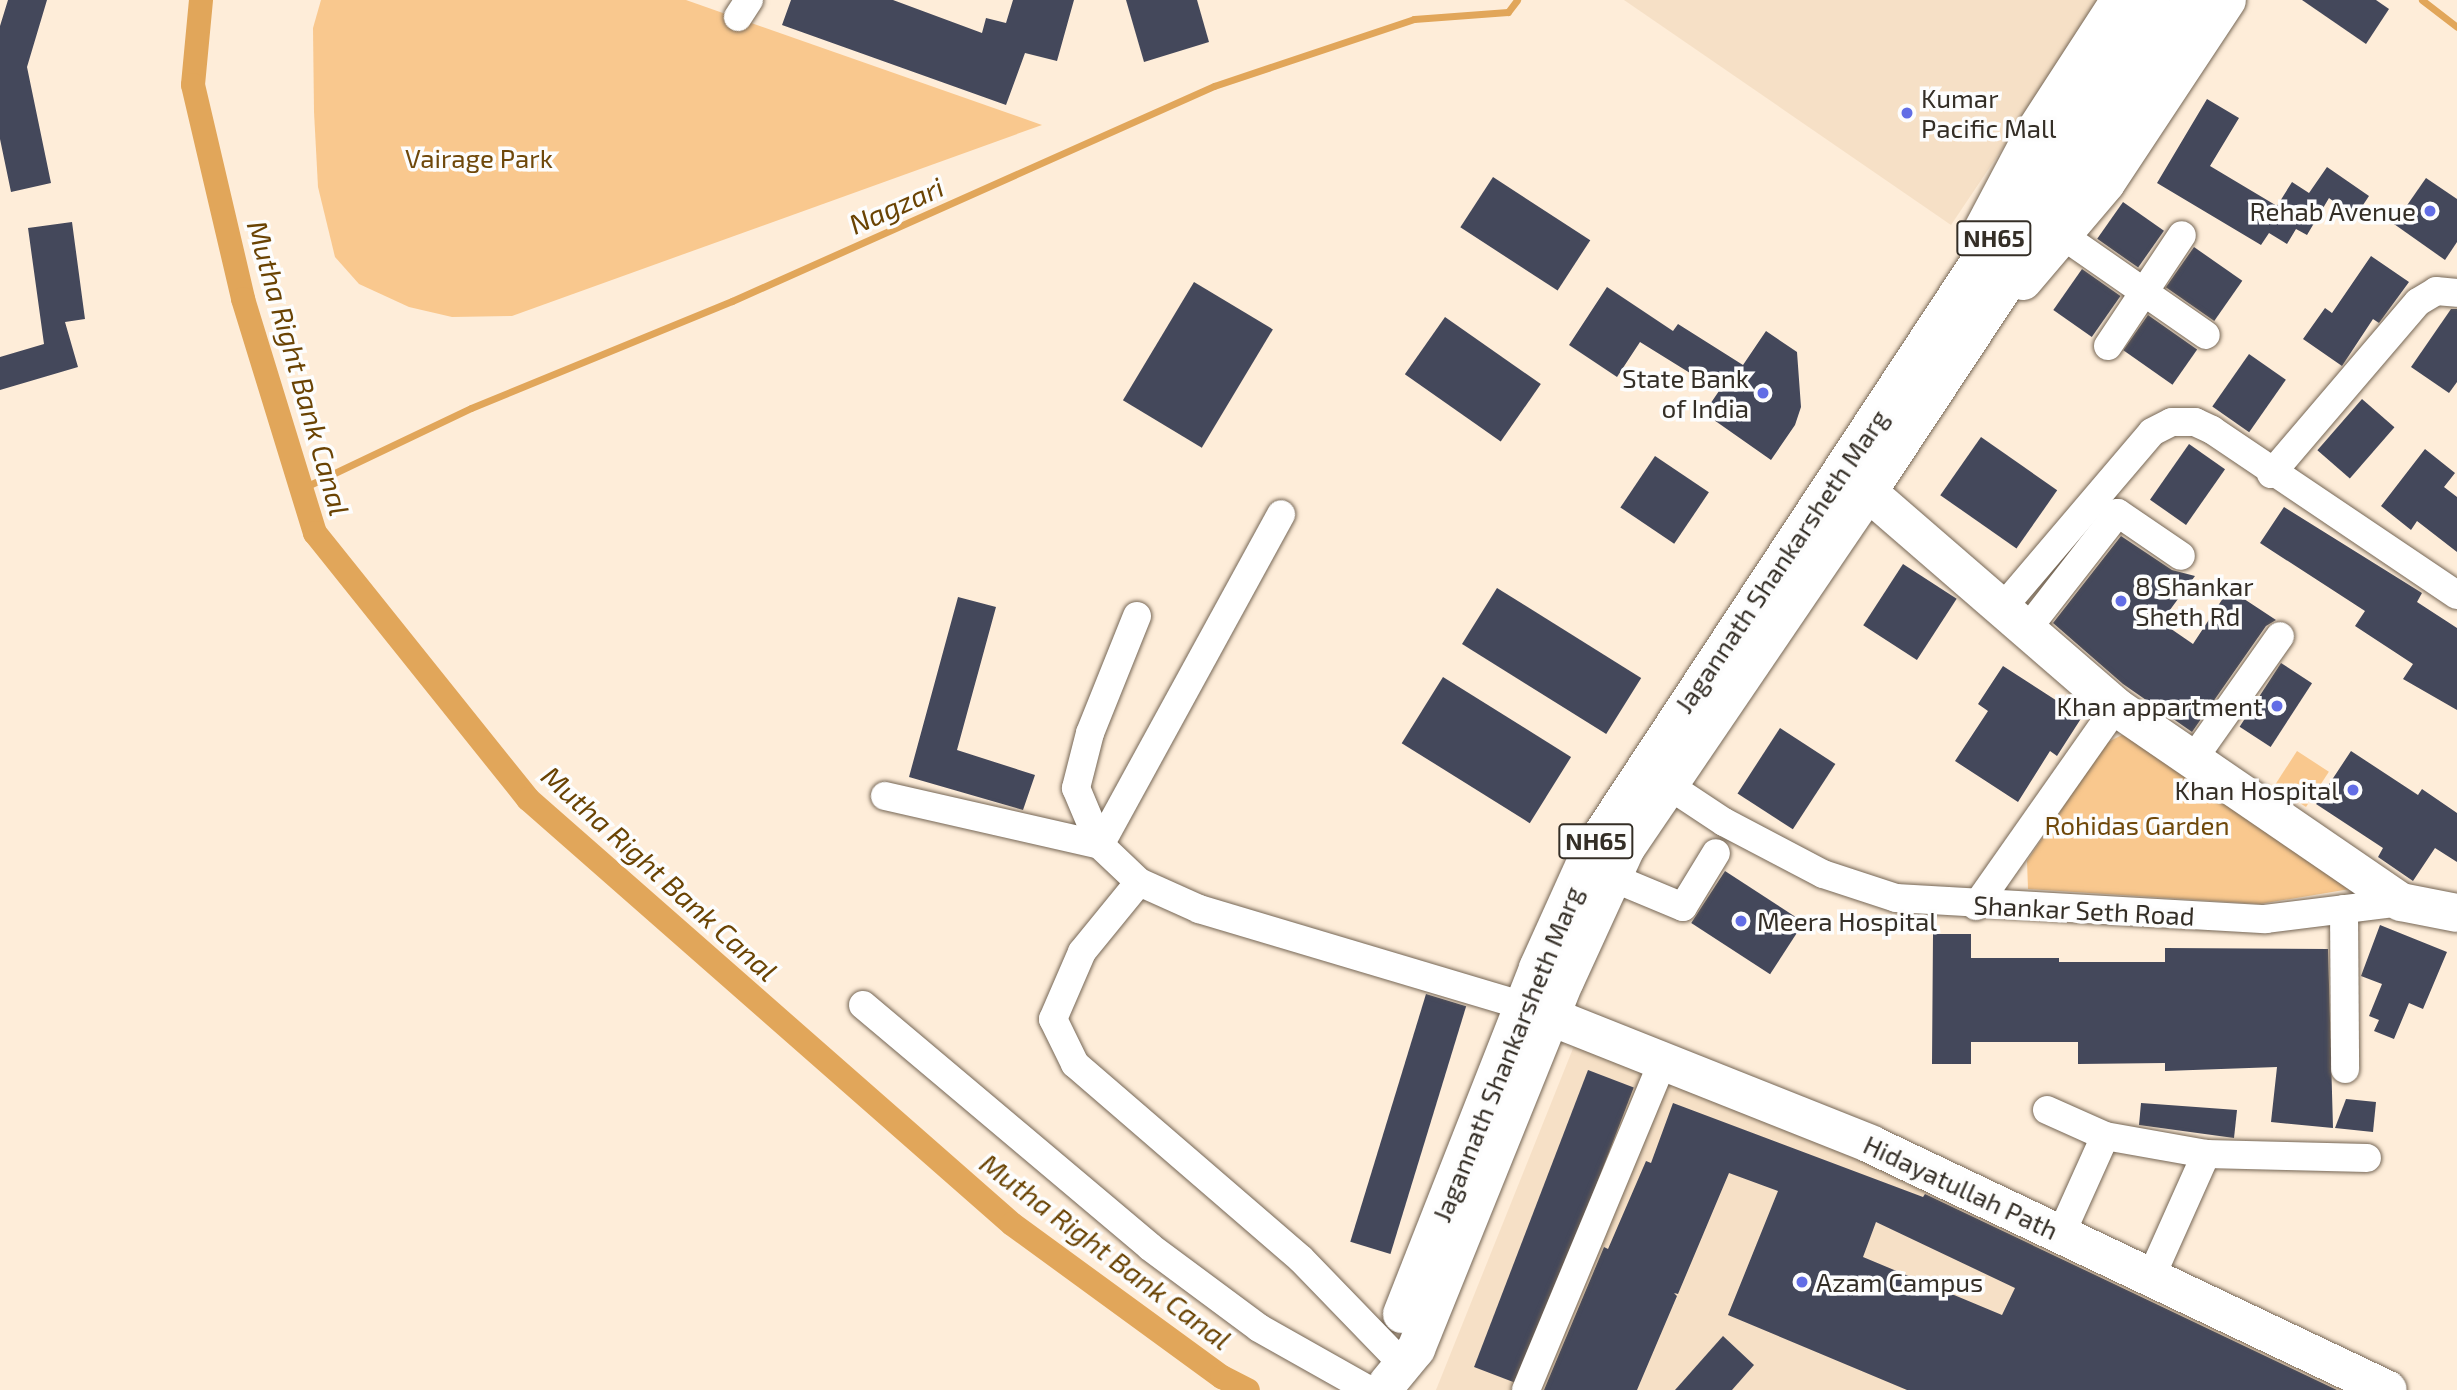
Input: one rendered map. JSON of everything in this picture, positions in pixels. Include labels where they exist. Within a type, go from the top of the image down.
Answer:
[{"type":"main road","name":"Jagannath Shankarsheth Marg","points":[[1605,866],[1668,785],[1868,492],[1932,365],[2035,131],[2120,0]]},
{"type":"main road","name":"NH65","points":[[2086,131],[2152,0]]},
{"type":"main road","name":"NH65","points":[[2086,131],[2193,0]]},
{"type":"main road","name":"Jagannath Shankarsheth Marg","points":[[1932,365],[2062,235],[2106,183],[2227,0]]},
{"type":"main road","name":"Jagannath Shankarsheth Marg","points":[[1383,1379],[1416,1349],[1538,1011],[1605,866],[2086,131]]},
{"type":"main road","points":[[1868,492],[2016,617],[2116,707],[2198,752],[2401,902],[2457,913]]},
{"type":"main road","name":"Hidayatullah Path","points":[[1538,1011],[1870,1143],[2388,1390]]},
{"type":"street","points":[[2108,346],[2182,234]]},
{"type":"street","points":[[2062,235],[2206,335]]},
{"type":"street","points":[[2272,474],[2418,302],[2436,291],[2457,293]]},
{"type":"street","points":[[2016,617],[2152,432],[2172,422],[2195,422],[2212,430],[2272,474],[2457,596]]},
{"type":"street","points":[[2016,617],[2118,513],[2181,556]]},
{"type":"street","points":[[1101,845],[1281,514]]},
{"type":"street","points":[[1137,616],[1090,733],[1076,788],[1101,845],[1139,882],[1199,909],[1538,1011]]},
{"type":"street","points":[[2280,636],[2198,752],[2297,813]]},
{"type":"street","points":[[1976,906],[2116,707]]},
{"type":"street","name":"Shankar Seth Road","points":[[1668,785],[1724,822],[1823,874],[1896,898],[1976,906],[2265,919],[2401,902]]},
{"type":"street","points":[[885,796],[1101,845]]},
{"type":"street","points":[[1605,866],[1683,907],[1716,853]]},
{"type":"street","points":[[1139,882],[1082,952],[1053,1019],[1075,1064],[1301,1259],[1383,1379]]},
{"type":"street","points":[[2344,909],[2345,1069]]},
{"type":"street","points":[[863,1005],[1150,1247],[1259,1328],[1383,1379]]},
{"type":"street","points":[[1526,1390],[1663,1061]]},
{"type":"street","points":[[2047,1110],[2105,1136],[2206,1154],[2367,1158]]},
{"type":"street","points":[[2061,1234],[2105,1136]]},
{"type":"street","points":[[2151,1277],[2206,1154]]},
{"type":"shaded area","name":"Kumar Pacific Mall","points":[[1624,0],[2102,0],[1951,225]]},
{"type":"shaded area","name":"Azam Campus","points":[[1574,1046],[1899,1173],[2349,1390],[1436,1390]]},
{"type":"green space","name":"Vairage Park","points":[[321,0],[686,0],[1042,125],[512,316],[452,317],[409,307],[359,284],[335,257],[318,187],[313,28]]},
{"type":"green space","name":"Rohidas Garden","points":[[2122,735],[2135,738],[2362,887],[2260,904],[2028,889],[2027,861],[2106,743]]},
{"type":"green space","points":[[2297,751],[2329,772],[2306,807],[2274,786]]},
{"type":"building","points":[[8,0],[47,0],[27,67],[51,183],[11,192],[0,139],[0,26]]},
{"type":"building","points":[[791,0],[893,0],[982,33],[986,18],[1006,23],[1013,0],[1074,0],[1057,61],[1025,53],[1006,105],[782,25]]},
{"type":"building","points":[[1126,0],[1197,0],[1209,42],[1144,62]]},
{"type":"building","points":[[2302,0],[2376,0],[2389,9],[2366,44]]},
{"type":"building","points":[[2207,99],[2239,118],[2210,166],[2277,206],[2292,182],[2309,193],[2327,167],[2369,196],[2355,217],[2329,198],[2307,235],[2296,229],[2287,244],[2269,233],[2261,245],[2157,183]]},
{"type":"building","points":[[1493,177],[1590,240],[1558,290],[1460,227]]},
{"type":"building","name":"Rehab Avenue","points":[[2426,178],[2457,199],[2457,242],[2445,260],[2394,224]]},
{"type":"building","points":[[2123,202],[2164,231],[2138,268],[2097,239]]},
{"type":"building","points":[[72,222],[85,319],[65,322],[78,367],[0,390],[0,357],[44,344],[28,228]]},
{"type":"building","points":[[2194,247],[2242,281],[2214,321],[2166,287]]},
{"type":"building","points":[[2371,256],[2409,282],[2379,323],[2373,319],[2342,366],[2303,339],[2325,308],[2332,313]]},
{"type":"building","points":[[2082,269],[2121,296],[2092,337],[2053,310]]},
{"type":"building","points":[[1194,282],[1273,329],[1202,448],[1123,400]]},
{"type":"building","points":[[1607,287],[1673,331],[1678,324],[1743,365],[1766,331],[1797,352],[1801,407],[1795,425],[1771,460],[1704,413],[1719,391],[1640,342],[1617,377],[1569,345]]},
{"type":"building","points":[[2451,309],[2457,309],[2457,382],[2449,393],[2411,367]]},
{"type":"building","points":[[2148,315],[2197,349],[2172,385],[2123,350]]},
{"type":"building","points":[[1445,317],[1541,384],[1501,441],[1405,374]]},
{"type":"building","points":[[2249,354],[2286,380],[2249,432],[2212,406]]},
{"type":"building","points":[[2362,399],[2394,427],[2350,479],[2317,450]]},
{"type":"building","points":[[1981,437],[2057,490],[2016,549],[1940,495]]},
{"type":"building","points":[[2189,444],[2225,469],[2186,525],[2150,500]]},
{"type":"building","points":[[2425,449],[2455,473],[2444,487],[2457,497],[2457,552],[2417,521],[2411,530],[2381,506]]},
{"type":"building","points":[[1655,456],[1709,492],[1674,544],[1620,507]]},
{"type":"building","points":[[2284,507],[2422,593],[2417,602],[2457,628],[2457,710],[2403,679],[2413,664],[2355,626],[2365,611],[2260,543]]},
{"type":"building","points":[[2121,536],[2172,570],[2195,576],[2161,622],[2193,644],[2229,589],[2276,620],[2266,626],[2192,732],[2123,684],[2053,623]]},
{"type":"building","points":[[1903,564],[1957,599],[1917,660],[1863,625]]},
{"type":"building","points":[[1497,588],[1641,678],[1606,734],[1462,644]]},
{"type":"building","points":[[958,597],[996,607],[957,750],[1035,775],[1023,810],[909,777]]},
{"type":"building","name":"Khan appartment","points":[[2281,663],[2312,683],[2271,747],[2240,727]]},
{"type":"building","points":[[2003,666],[2082,717],[2057,756],[2050,751],[2018,802],[1955,761],[1988,711],[1978,704]]},
{"type":"building","points":[[1443,677],[1571,757],[1530,823],[1402,743]]},
{"type":"building","points":[[1780,728],[1835,764],[1793,829],[1738,793]]},
{"type":"building","points":[[2351,751],[2418,795],[2422,789],[2457,813],[2457,862],[2435,848],[2413,881],[2378,857],[2383,848],[2316,804]]},
{"type":"building","points":[[1725,871],[1804,922],[1770,974],[1691,923]]},
{"type":"building","points":[[2380,925],[2447,952],[2423,1009],[2409,1003],[2394,1039],[2374,1031],[2379,1020],[2369,1016],[2382,984],[2361,976]]},
{"type":"building","points":[[1933,934],[1971,934],[1971,958],[2059,958],[2059,962],[2165,962],[2165,948],[2328,949],[2333,1128],[2271,1122],[2277,1067],[2165,1071],[2165,1063],[2078,1064],[2078,1042],[1971,1042],[1971,1064],[1932,1064]]},
{"type":"building","points":[[1426,994],[1466,1006],[1390,1254],[1350,1242]]},
{"type":"building","points":[[1588,1070],[1634,1088],[1520,1384],[1474,1367]]},
{"type":"building","points":[[2346,1099],[2376,1102],[2373,1132],[2335,1128]]},
{"type":"building","points":[[1673,1103],[1923,1197],[1925,1194],[2337,1390],[1907,1390],[1728,1315],[1778,1191],[1729,1173],[1678,1294],[1674,1293],[1677,1296],[1637,1390],[1544,1390],[1604,1247],[1608,1249],[1646,1161],[1651,1163]],"holes":[[[1876,1222],[2015,1288],[2002,1315],[1863,1257]]]},
{"type":"building","points":[[2141,1103],[2237,1110],[2234,1138],[2139,1125]]},
{"type":"building","points":[[1723,1336],[1754,1365],[1732,1390],[1675,1390]]},
{"type":"waterway","name":"Mutha Right Bank Canal","points":[[201,0],[193,85],[243,299],[315,533],[528,799],[1012,1224],[1222,1377],[1248,1390]]},
{"type":"waterway","name":"Nagzari","points":[[301,489],[471,408],[732,301],[1214,86],[1414,19],[1508,12],[1517,0]]},
{"type":"waterway","name":"Nagzari","points":[[2422,0],[2457,27]]},
{"type":"place","name":"Kumar Pacific Mall","points":[[1907,113]]},
{"type":"place","name":"Rehab Avenue","points":[[2430,211]]},
{"type":"place","name":"State Bank of India","points":[[1763,393]]},
{"type":"place","name":"8 Shankar Sheth Rd","points":[[2121,601]]},
{"type":"place","name":"Khan appartment","points":[[2277,706]]},
{"type":"place","name":"Khan Hospital","points":[[2353,790]]},
{"type":"place","name":"Meera Hospital","points":[[1741,921]]},
{"type":"place","name":"Azam Campus","points":[[1802,1282]]}]
